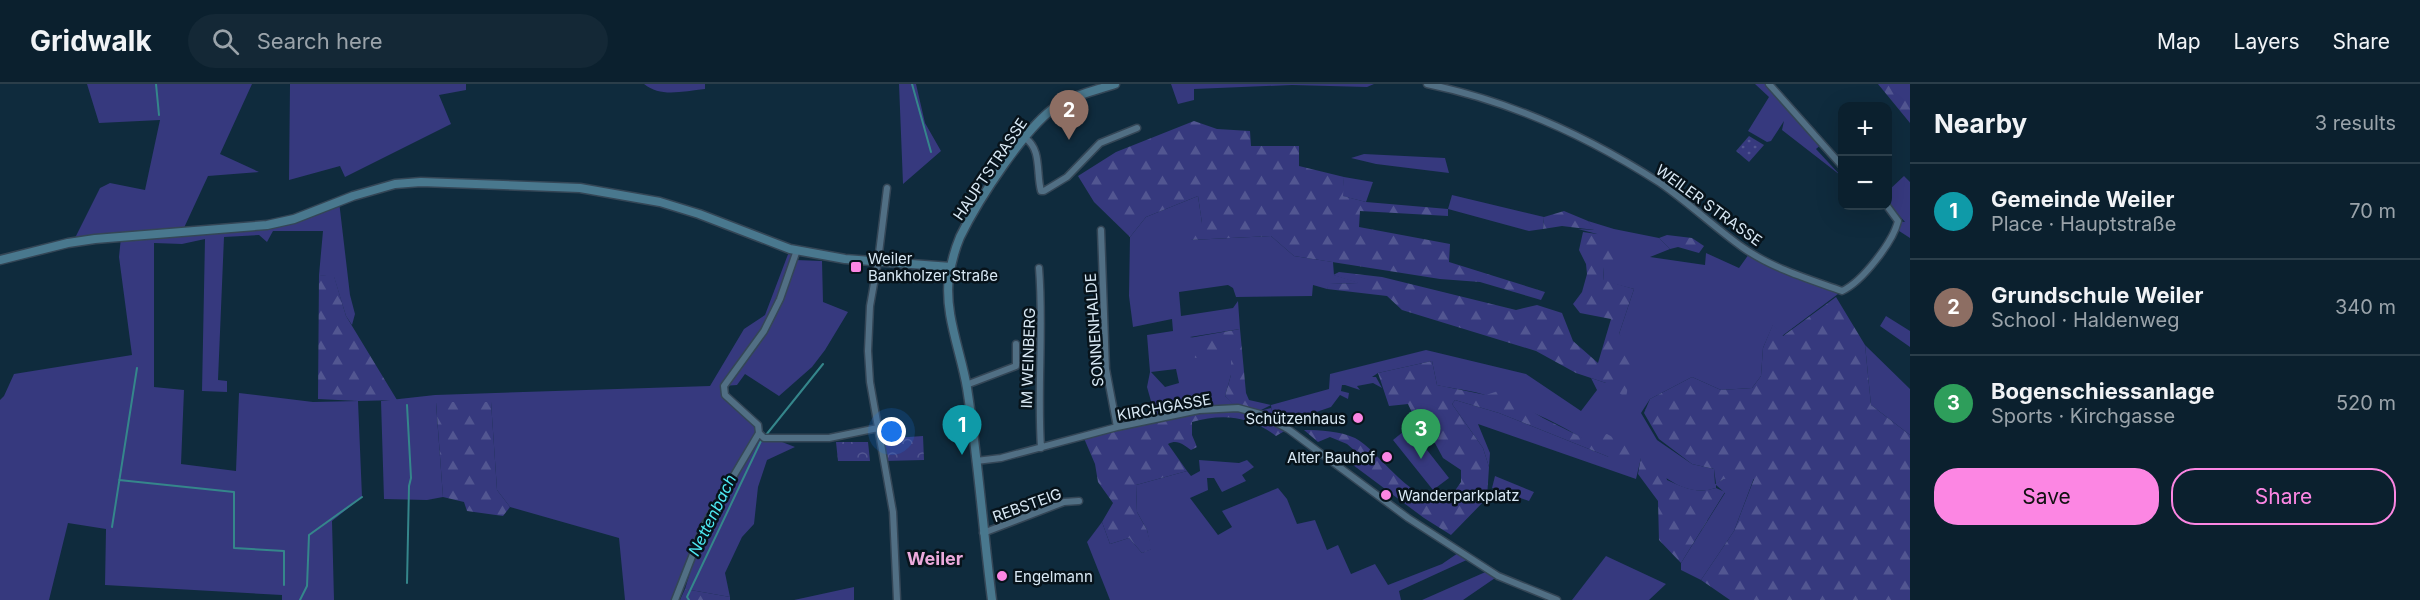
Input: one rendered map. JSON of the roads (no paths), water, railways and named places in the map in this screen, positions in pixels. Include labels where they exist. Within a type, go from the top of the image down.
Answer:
[{"type":"street","name":"HAUPTSTRASSE","points":[[992,600],[966,385],[951,320],[949,282],[951,267],[959,239],[985,195],[1024,138],[1040,119],[1060,104],[1081,94],[1115,84]]},
{"type":"street","name":"WEILER STRASSE","points":[[1426,84],[1518,110],[1560,128],[1659,183],[1702,213],[1744,248],[1783,269],[1842,291],[1854,285],[1896,229],[1898,221],[1892,210]]},
{"type":"street","points":[[1769,84],[1838,162]]},
{"type":"street","points":[[1024,138],[1033,146],[1038,161],[1039,185],[1044,191],[1067,177],[1100,143],[1137,128]]},
{"type":"street","points":[[0,260],[68,243],[95,239],[267,225],[294,219],[376,188],[421,182],[580,189],[620,194],[660,202],[699,214],[797,250],[821,255],[951,267]]},
{"type":"street","points":[[887,188],[870,306],[868,351],[870,382],[893,512],[897,600]]},
{"type":"street","name":"SONNENHALDE","points":[[1101,230],[1106,369],[1117,427]]},
{"type":"street","points":[[675,600],[704,526],[759,433],[758,425],[725,395],[724,386],[764,331],[780,299],[797,250]]},
{"type":"street","name":"IM WEINBERG","points":[[1040,268],[1042,307],[1039,417],[1041,448]]},
{"type":"street","points":[[966,385],[1016,366],[1016,344]]},
{"type":"street","name":"KIRCHGASSE","points":[[976,462],[1041,448],[1117,427],[1199,410],[1238,408],[1260,414],[1288,429],[1408,518],[1498,576],[1557,600]]},
{"type":"street","points":[[759,433],[764,438],[829,438],[878,428]]},
{"type":"street","name":"REBSTEIG","points":[[983,533],[1064,502],[1079,501]]},
{"type":"waterway","points":[[156,84],[159,115]]},
{"type":"waterway","name":"Nettenbach","points":[[912,84],[931,152]]},
{"type":"waterway","name":"Nettenbach","points":[[766,435],[823,364]]},
{"type":"waterway","points":[[112,527],[137,368]]},
{"type":"waterway","points":[[407,405],[411,478],[407,583]]},
{"type":"waterway","name":"Nettenbach","points":[[689,600],[687,597],[761,441]]},
{"type":"waterway","points":[[119,480],[234,492],[234,548],[284,551],[284,585]]},
{"type":"waterway","points":[[300,600],[307,586],[309,535],[362,497]]},
{"type":"place","name":"Grundschule Weiler","points":[[1069,140]]},
{"type":"place","name":"Weiler Bankholzer Straße","points":[[856,267]]},
{"type":"place","name":"Schützenhaus","points":[[1358,418]]},
{"type":"place","name":"Gemeinde Weiler","points":[[962,455]]},
{"type":"place","name":"Alter Bauhof","points":[[1387,457]]},
{"type":"place","name":"Bogenschiessanlage","points":[[1421,459]]},
{"type":"place","name":"Wanderparkplatz","points":[[1386,495]]},
{"type":"place","name":"Engelmann","points":[[1002,576]]},
{"type":"district","name":"Weiler","points":[[935,558]]}]
